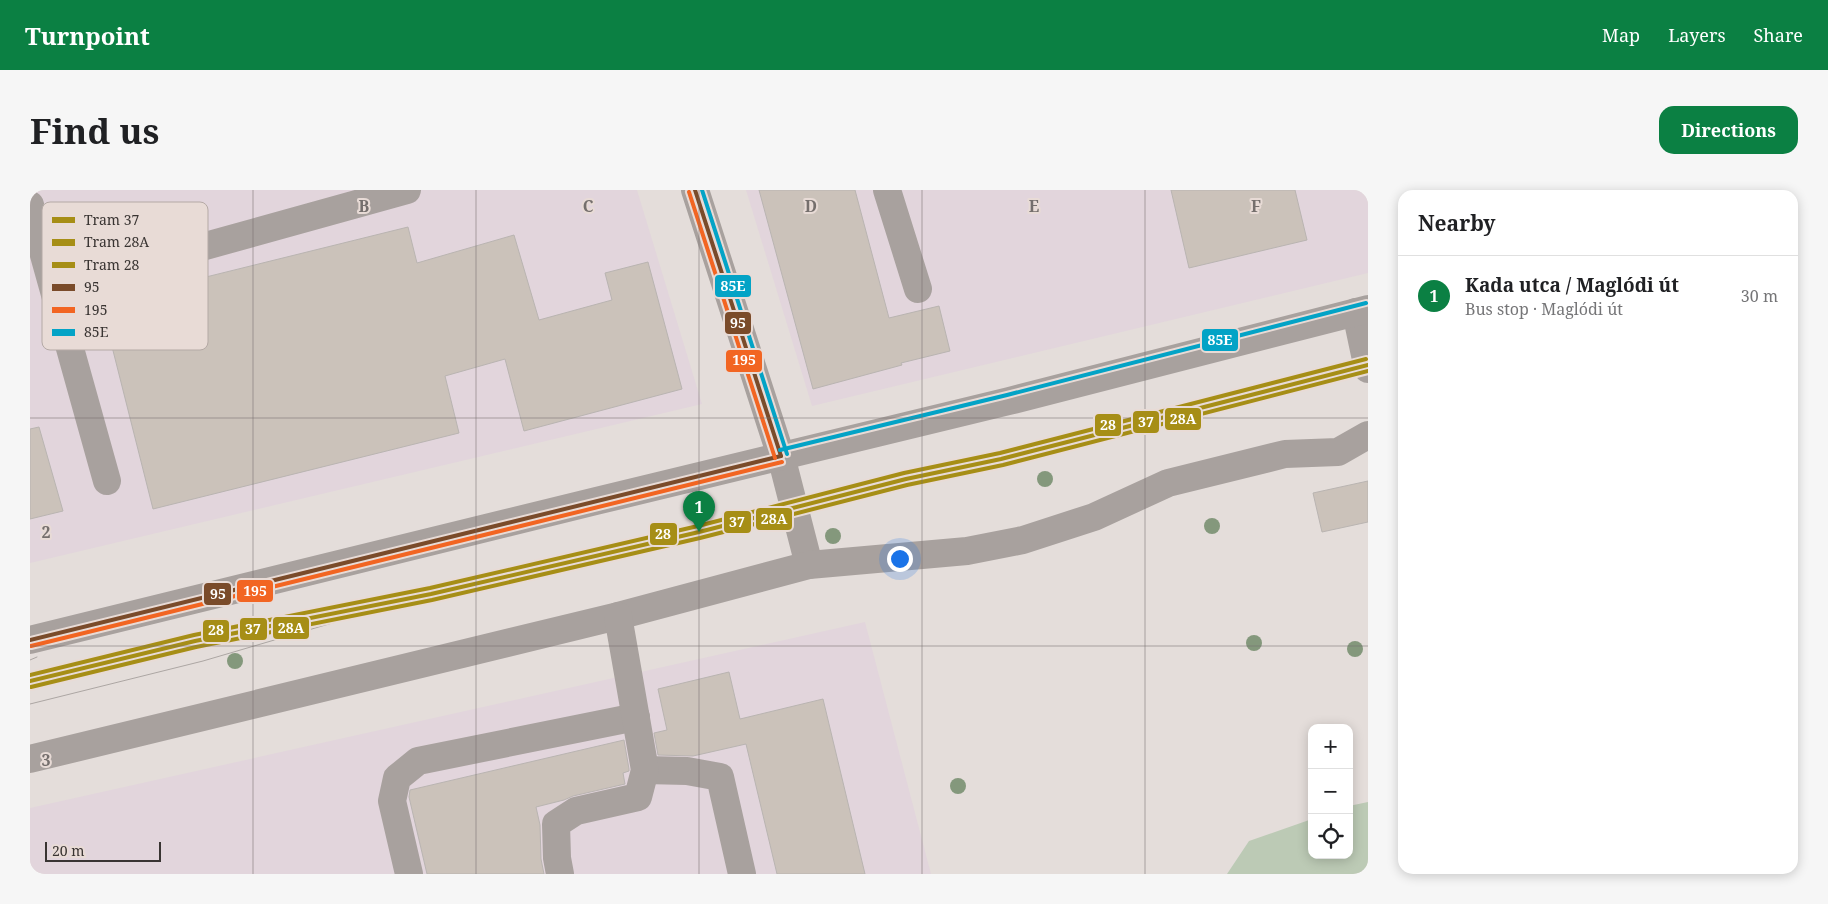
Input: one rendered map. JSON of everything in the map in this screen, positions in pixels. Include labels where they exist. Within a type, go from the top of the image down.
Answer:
[{"type":"street","points":[[208,245],[407,190]]},
{"type":"street","points":[[695,190],[781,456],[809,565]]},
{"type":"street","points":[[887,190],[918,289]]},
{"type":"street","points":[[30,205],[42,246]]},
{"type":"street","points":[[30,640],[1009,401],[1362,310],[1368,369]]},
{"type":"street","points":[[71,350],[107,481]]},
{"type":"street","points":[[30,759],[618,616],[809,565],[967,551],[1022,540],[1094,517],[1168,483],[1285,454],[1338,452],[1368,435]]},
{"type":"street","points":[[560,874],[557,858],[556,824],[576,811],[638,797],[646,770],[618,616]]},
{"type":"street","points":[[409,874],[392,801],[397,778],[418,761],[636,717]]},
{"type":"street","points":[[646,770],[687,771],[720,777],[742,874]]},
{"type":"shaded area","points":[[30,190],[637,190],[702,404],[30,563]]},
{"type":"shaded area","points":[[746,190],[1368,190],[1368,273],[812,406]]},
{"type":"shaded area","points":[[865,622],[931,874],[30,874],[30,808]]},
{"type":"green space","points":[[1368,802],[1368,874],[1227,874],[1249,841],[1308,820],[1308,859],[1353,859],[1353,805]]},
{"type":"building","points":[[759,190],[855,190],[889,318],[939,306],[950,351],[901,363],[902,365],[813,389]]},
{"type":"building","points":[[1171,190],[1295,190],[1307,240],[1189,268]]},
{"type":"building","points":[[408,227],[417,263],[514,235],[539,320],[612,300],[605,273],[648,262],[682,389],[524,431],[505,359],[445,376],[459,433],[153,509],[113,350],[208,350],[208,277]]},
{"type":"building","points":[[39,427],[63,511],[30,519],[30,429]]},
{"type":"building","points":[[1368,481],[1368,522],[1322,532],[1313,493]]},
{"type":"building","points":[[729,672],[740,719],[823,699],[865,874],[777,874],[746,744],[693,756],[658,755],[654,733],[667,730],[658,689]]},
{"type":"building","points":[[624,740],[629,769],[629,771],[623,773],[625,784],[536,807],[540,825],[541,859],[544,874],[427,874],[409,797],[410,790]]},
{"type":"tram line","name":"28","points":[[30,675],[194,635],[430,588],[698,526],[904,473],[1000,453],[1366,359]]},
{"type":"tram line","name":"37","points":[[30,681],[195,641],[431,594],[699,532],[906,479],[1001,459],[1368,365]]},
{"type":"tram line","name":"28A","points":[[31,687],[196,647],[432,600],[700,538],[907,485],[1003,465],[1368,371]]},
{"type":"tram line","points":[[30,704],[203,661],[431,594]]},
{"type":"tram line","points":[[30,660],[37,657]]},
{"type":"transit line","name":"95","points":[[695,190],[781,456]]},
{"type":"transit line","name":"85E","points":[[702,190],[787,454]]},
{"type":"transit line","name":"195","points":[[689,192],[775,458]]},
{"type":"transit line","name":"85E","points":[[780,450],[1007,395],[1366,303]]},
{"type":"transit line","name":"95","points":[[30,640],[781,456]]},
{"type":"transit line","name":"195","points":[[31,646],[782,462]]},
{"type":"place","name":"Kada utca / Maglódi út","points":[[699,532]]}]
